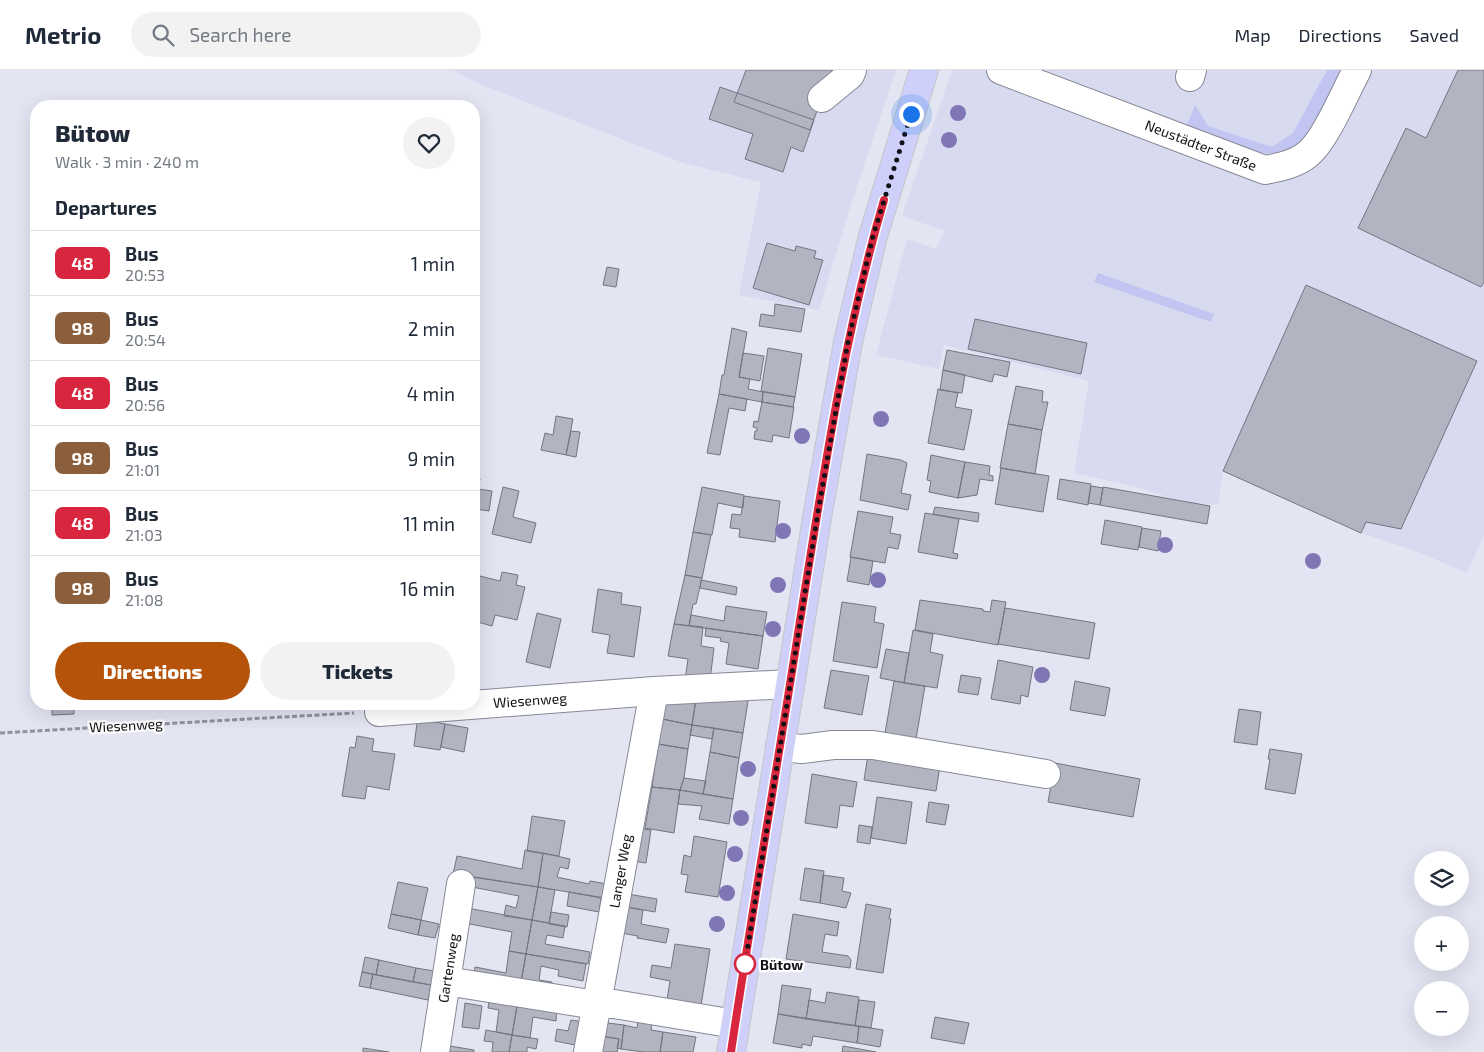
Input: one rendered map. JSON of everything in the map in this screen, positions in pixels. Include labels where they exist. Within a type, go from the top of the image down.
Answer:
[{"type":"main road","points":[[731,1052],[818,512],[848,342],[873,236],[924,70]]},
{"type":"street","points":[[822,98],[850,75],[852,70]]},
{"type":"street","name":"Neustädter Straße","points":[[1001,70],[1265,170],[1288,166],[1307,155],[1319,142],[1357,70]]},
{"type":"street","name":"Wiesenweg","points":[[480,704],[654,691],[790,684]]},
{"type":"street","name":"Langer Weg","points":[[588,1052],[654,691]]},
{"type":"street","name":"Wiesenweg","points":[[379,712],[405,710]]},
{"type":"street","points":[[780,748],[802,749],[833,745],[873,745],[1046,774]]},
{"type":"street","name":"Gartenweg","points":[[435,1052],[461,884]]},
{"type":"street","points":[[446,981],[735,1024]]},
{"type":"path","name":"Wiesenweg","points":[[0,733],[379,712]]},
{"type":"shaded area","points":[[453,70],[896,70],[852,201],[819,310],[739,295],[761,182],[683,163],[477,83]]},
{"type":"shaded area","points":[[952,70],[1484,70],[1484,535],[1467,573],[1418,552],[1361,533],[1223,471],[1218,505],[1183,502],[1137,487],[1074,473],[1089,381],[944,345],[939,369],[876,355],[907,239],[936,249],[945,231],[902,216]]},
{"type":"shaded area","points":[[1327,70],[1343,70],[1311,128],[1291,149],[1271,153],[1258,152],[1186,127],[1195,105],[1208,126],[1272,147],[1293,133]]},
{"type":"shaded area","points":[[1098,273],[1214,314],[1211,322],[1094,282]]},
{"type":"building","points":[[746,70],[832,70],[810,130],[734,102]]},
{"type":"building","points":[[1458,70],[1484,70],[1484,282],[1481,287],[1358,228],[1406,128],[1426,138]]},
{"type":"building","points":[[720,87],[814,120],[803,152],[791,147],[783,172],[745,159],[753,134],[709,119]]},
{"type":"building","points":[[767,243],[795,251],[796,246],[816,251],[814,258],[823,260],[809,305],[753,288]]},
{"type":"building","points":[[607,267],[619,269],[616,287],[603,285]]},
{"type":"building","points":[[1306,285],[1477,361],[1401,529],[1366,522],[1361,533],[1223,471]]},
{"type":"building","points":[[775,304],[805,309],[801,332],[759,326],[761,314],[774,316]]},
{"type":"building","points":[[975,319],[1087,343],[1081,374],[968,349]]},
{"type":"building","points":[[732,328],[747,332],[739,377],[750,379],[748,389],[763,392],[762,402],[719,394]]},
{"type":"building","points":[[768,348],[802,354],[795,397],[761,391]]},
{"type":"building","points":[[947,350],[1010,362],[1007,377],[994,374],[992,382],[943,370]]},
{"type":"building","points":[[743,353],[764,356],[760,381],[739,377]]},
{"type":"building","points":[[943,370],[965,375],[962,393],[940,390]]},
{"type":"building","points":[[1016,386],[1043,391],[1042,402],[1048,402],[1042,430],[1008,424]]},
{"type":"building","points":[[938,389],[958,393],[955,407],[972,410],[964,450],[928,443]]},
{"type":"building","points":[[763,392],[795,397],[793,407],[762,402]]},
{"type":"building","points":[[719,394],[747,399],[745,411],[729,408],[720,455],[707,453]]},
{"type":"building","points":[[762,402],[794,407],[789,438],[773,435],[772,442],[754,439],[757,428],[753,427],[754,421],[758,422]]},
{"type":"building","points":[[556,416],[573,419],[566,455],[541,450],[545,433],[553,435]]},
{"type":"building","points":[[1008,424],[1042,430],[1035,474],[1000,468]]},
{"type":"building","points":[[571,431],[580,432],[576,457],[566,455]]},
{"type":"building","points":[[867,454],[901,460],[907,463],[901,493],[911,495],[908,510],[860,500]]},
{"type":"building","points":[[931,455],[965,462],[958,498],[929,492],[931,481],[927,480]]},
{"type":"building","points":[[965,462],[990,466],[989,475],[993,476],[993,481],[980,479],[977,495],[958,498]]},
{"type":"building","points":[[1001,468],[1049,476],[1043,512],[995,504]]},
{"type":"building","points":[[1060,479],[1091,484],[1088,505],[1057,499]]},
{"type":"building","points":[[1091,486],[1103,488],[1100,505],[1088,503]]},
{"type":"building","points":[[503,487],[519,491],[513,517],[536,523],[531,543],[492,534]]},
{"type":"building","points":[[702,487],[744,495],[743,508],[718,503],[712,535],[693,532]]},
{"type":"building","points":[[1103,487],[1210,506],[1207,524],[1100,505]]},
{"type":"building","points":[[480,489],[492,491],[489,511],[480,510]]},
{"type":"building","points":[[744,496],[780,501],[775,542],[739,537],[740,529],[730,528],[732,514],[741,515]]},
{"type":"building","points":[[935,507],[979,513],[978,522],[933,514]]},
{"type":"building","points":[[858,511],[893,517],[890,533],[901,535],[898,549],[888,547],[885,563],[850,557]]},
{"type":"building","points":[[925,513],[959,519],[953,553],[958,554],[957,559],[918,552]]},
{"type":"building","points":[[1105,520],[1142,527],[1138,550],[1101,544]]},
{"type":"building","points":[[1142,528],[1161,531],[1158,551],[1139,547]]},
{"type":"building","points":[[693,532],[711,535],[702,578],[685,575]]},
{"type":"building","points":[[851,557],[873,561],[869,585],[847,581]]},
{"type":"building","points":[[502,572],[518,575],[516,585],[525,587],[517,620],[495,615],[492,626],[480,623],[480,576],[500,581]]},
{"type":"building","points":[[685,575],[702,578],[696,604],[693,604],[689,626],[674,624]]},
{"type":"building","points":[[701,580],[737,587],[736,595],[700,588]]},
{"type":"building","points":[[598,589],[622,593],[621,604],[641,607],[634,657],[607,653],[610,635],[592,632]]},
{"type":"building","points":[[920,600],[983,609],[983,611],[990,612],[992,600],[1006,602],[998,645],[915,630]]},
{"type":"building","points":[[842,602],[876,607],[874,622],[884,624],[877,668],[833,661]]},
{"type":"building","points":[[726,606],[767,612],[763,636],[689,626],[691,615],[724,621]]},
{"type":"building","points":[[1005,608],[1095,623],[1089,659],[998,644]]},
{"type":"building","points":[[537,613],[561,619],[550,668],[526,662]]},
{"type":"building","points":[[674,624],[703,627],[701,646],[714,648],[710,680],[685,680],[688,659],[668,656]]},
{"type":"building","points":[[706,628],[763,636],[758,669],[726,664],[729,643],[720,641],[721,638],[705,636]]},
{"type":"building","points":[[913,630],[933,634],[930,652],[943,655],[937,688],[904,683]]},
{"type":"building","points":[[886,649],[909,653],[904,683],[880,678]]},
{"type":"building","points":[[998,660],[1033,667],[1028,697],[1021,695],[1020,704],[991,699]]},
{"type":"building","points":[[831,670],[869,676],[862,715],[824,708]]},
{"type":"building","points":[[961,675],[981,678],[978,695],[958,692]]},
{"type":"building","points":[[894,681],[925,686],[916,739],[885,733]]},
{"type":"building","points":[[1075,681],[1110,688],[1105,716],[1070,710]]},
{"type":"building","points":[[749,695],[743,733],[692,725],[696,699]]},
{"type":"building","points":[[696,699],[692,725],[662,719],[665,702]]},
{"type":"building","points":[[1239,709],[1261,712],[1257,745],[1234,742]]},
{"type":"building","points":[[52,710],[74,710],[74,714],[52,715]]},
{"type":"building","points":[[421,719],[445,724],[440,750],[414,746],[417,723]]},
{"type":"building","points":[[662,719],[692,725],[688,749],[658,744]]},
{"type":"building","points":[[445,724],[468,728],[464,752],[441,747]]},
{"type":"building","points":[[692,725],[714,728],[712,739],[690,735]]},
{"type":"building","points":[[714,728],[743,733],[739,758],[710,752]]},
{"type":"building","points":[[357,736],[374,739],[372,751],[395,754],[389,790],[367,786],[365,799],[342,796],[350,747],[355,748]]},
{"type":"building","points":[[658,744],[688,749],[684,778],[680,790],[652,787]]},
{"type":"building","points":[[1270,749],[1302,754],[1295,794],[1265,789]]},
{"type":"building","points":[[710,752],[739,758],[733,799],[703,794]]},
{"type":"building","points":[[868,755],[940,766],[936,791],[864,780]]},
{"type":"building","points":[[1055,763],[1140,779],[1133,817],[1048,802]]},
{"type":"building","points":[[812,774],[857,782],[853,807],[840,805],[837,828],[805,823]]},
{"type":"building","points":[[684,778],[706,781],[703,794],[680,790]]},
{"type":"building","points":[[652,787],[680,790],[674,833],[645,828]]},
{"type":"building","points":[[680,790],[733,799],[729,824],[699,819],[702,806],[678,804]]},
{"type":"building","points":[[877,797],[912,802],[906,844],[871,838]]},
{"type":"building","points":[[929,802],[949,805],[945,825],[926,822]]},
{"type":"building","points":[[532,816],[565,821],[559,856],[527,851]]},
{"type":"building","points":[[859,825],[872,827],[870,844],[857,842]]},
{"type":"building","points":[[632,827],[651,830],[646,863],[626,860]]},
{"type":"building","points":[[694,836],[727,842],[718,897],[685,892],[688,875],[681,874],[684,855],[691,857]]},
{"type":"building","points":[[525,850],[543,853],[538,887],[453,874],[457,856],[522,869]]},
{"type":"building","points":[[543,853],[570,859],[568,869],[560,867],[557,877],[589,884],[590,881],[607,884],[605,898],[538,887]]},
{"type":"building","points":[[805,868],[824,871],[820,903],[800,900]]},
{"type":"building","points":[[823,875],[844,878],[842,891],[851,893],[846,908],[820,903]]},
{"type":"building","points":[[474,877],[538,887],[532,920],[504,916],[506,905],[516,908],[519,896],[472,887]]},
{"type":"building","points":[[398,882],[428,888],[421,920],[391,914]]},
{"type":"building","points":[[538,887],[555,890],[549,923],[532,920]]},
{"type":"building","points":[[569,892],[601,898],[599,912],[567,906]]},
{"type":"building","points":[[622,893],[657,899],[655,912],[621,906]]},
{"type":"building","points":[[866,904],[891,909],[883,973],[856,969]]},
{"type":"building","points":[[621,906],[643,910],[641,924],[669,929],[666,943],[616,932]]},
{"type":"building","points":[[462,907],[532,920],[526,954],[509,951],[512,932],[459,922]]},
{"type":"building","points":[[551,912],[569,915],[567,927],[549,924]]},
{"type":"building","points":[[391,914],[421,920],[418,935],[388,928]]},
{"type":"building","points":[[793,914],[839,922],[837,936],[825,934],[822,952],[848,956],[851,960],[850,968],[786,959]]},
{"type":"building","points":[[421,920],[439,924],[435,938],[418,935]]},
{"type":"building","points":[[532,920],[565,926],[563,938],[547,935],[545,944],[590,952],[588,964],[526,954]]},
{"type":"building","points":[[675,944],[710,949],[700,1012],[666,1006],[670,981],[650,977],[652,965],[671,968]]},
{"type":"building","points":[[509,951],[526,954],[520,988],[473,979],[475,967],[506,973]]},
{"type":"building","points":[[526,954],[586,964],[583,981],[558,976],[559,970],[541,966],[539,980],[552,982],[550,993],[520,988]]},
{"type":"building","points":[[365,957],[379,960],[376,975],[362,972]]},
{"type":"building","points":[[379,960],[416,968],[413,982],[376,975]]},
{"type":"building","points":[[416,968],[434,971],[431,985],[413,982]]},
{"type":"building","points":[[362,972],[373,974],[370,988],[359,986]]},
{"type":"building","points":[[373,974],[431,985],[428,1000],[370,988]]},
{"type":"building","points":[[782,985],[811,989],[806,1019],[778,1014]]},
{"type":"building","points":[[827,992],[859,997],[855,1026],[806,1019],[809,1000],[825,1003]]},
{"type":"building","points":[[490,996],[518,1001],[512,1035],[496,1032],[499,1010],[488,1008]]},
{"type":"building","points":[[859,1000],[875,1002],[871,1028],[855,1026]]},
{"type":"building","points":[[518,1001],[557,1007],[556,1021],[533,1017],[530,1038],[512,1035]]},
{"type":"building","points":[[465,1003],[482,1006],[479,1029],[462,1027]]},
{"type":"building","points":[[778,1014],[859,1026],[857,1043],[813,1036],[811,1046],[802,1044],[802,1048],[773,1043]]},
{"type":"building","points":[[598,1017],[608,1019],[608,1023],[624,1025],[621,1049],[617,1048],[619,1039],[595,1035]]},
{"type":"building","points":[[935,1017],[969,1023],[964,1044],[931,1038]]},
{"type":"building","points":[[571,1020],[584,1022],[580,1046],[555,1041],[557,1029],[568,1031]]},
{"type":"building","points":[[638,1020],[652,1022],[651,1030],[663,1032],[660,1052],[621,1049],[624,1025],[637,1028]]},
{"type":"building","points":[[859,1026],[883,1030],[880,1047],[857,1043]]},
{"type":"building","points":[[486,1030],[512,1035],[509,1052],[492,1052],[493,1042],[484,1041]]},
{"type":"building","points":[[663,1032],[696,1037],[693,1052],[660,1052]]},
{"type":"building","points":[[512,1035],[538,1039],[536,1049],[527,1047],[527,1052],[509,1052]]},
{"type":"building","points":[[595,1035],[619,1039],[617,1052],[592,1052]]},
{"type":"building","points":[[438,1044],[474,1050],[474,1052],[437,1052]]},
{"type":"building","points":[[843,1046],[876,1052],[842,1052]]},
{"type":"building","points":[[363,1048],[389,1052],[363,1052]]},
{"type":"bus line","name":"48","points":[[731,1052],[818,512],[848,342],[873,236],[884,200]]},
{"type":"place","name":"Bütow","points":[[745,964]]},
{"type":"route","points":[[745,964],[818,512],[848,342],[873,236],[911,114]]}]
